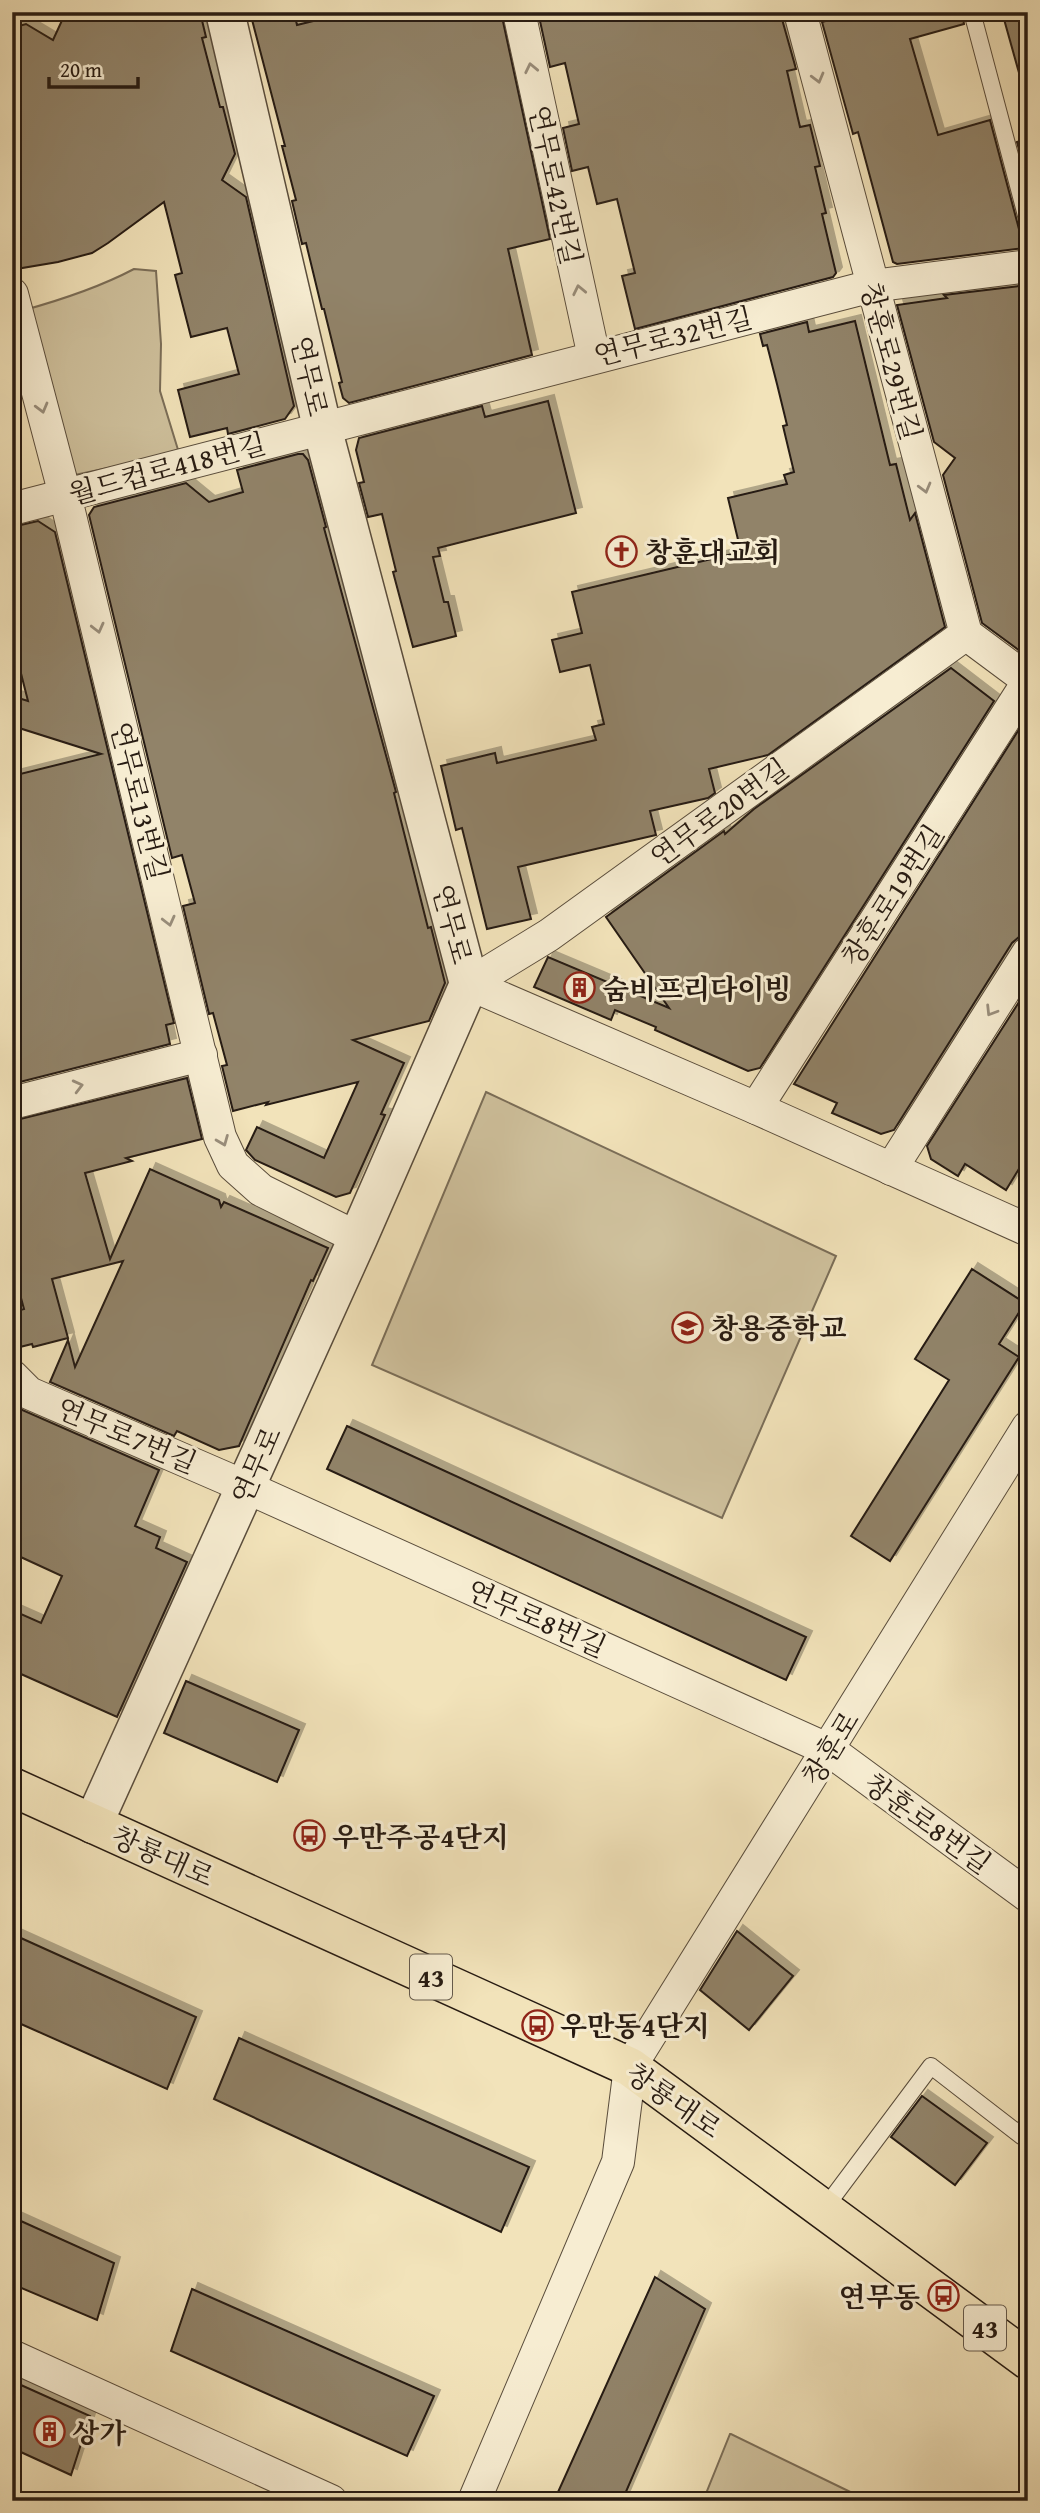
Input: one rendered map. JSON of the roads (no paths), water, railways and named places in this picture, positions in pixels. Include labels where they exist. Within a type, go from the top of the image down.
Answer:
[{"type":"main road","name":"창룡대로","points":[[12,1787],[630,2067],[1028,2360]]},
{"type":"street","name":"연무로","points":[[93,1824],[358,1238],[469,984],[322,427],[225,12]]},
{"type":"street","name":"연무로42번길","points":[[519,12],[594,357]]},
{"type":"street","name":"창훈로29번길","points":[[800,12],[966,634]]},
{"type":"street","name":"연무로32번길","points":[[322,427],[872,286],[1028,266]]},
{"type":"street","name":"연무로13번길","points":[[12,294],[65,495],[220,1137],[233,1165],[261,1190],[358,1238]]},
{"type":"street","name":"월드컵로418번길","points":[[12,509],[322,427]]},
{"type":"street","points":[[966,634],[1028,681]]},
{"type":"street","name":"연무로20번길","points":[[469,984],[549,935],[966,634]]},
{"type":"street","name":"창훈로19번길","points":[[756,1108],[1028,681]]},
{"type":"street","points":[[891,1169],[1028,953]]},
{"type":"street","points":[[469,984],[756,1108],[1028,1230]]},
{"type":"street","points":[[12,1103],[201,1055]]},
{"type":"street","name":"연무로7번길","points":[[12,1376],[29,1393],[246,1487]]},
{"type":"street","name":"창훈로","points":[[630,2067],[1028,1427]]},
{"type":"street","name":"연무로8번길","points":[[246,1487],[829,1750]]},
{"type":"street","name":"창훈로8번길","points":[[829,1750],[1028,1896]]},
{"type":"street","points":[[474,2501],[618,2162],[630,2067]]},
{"type":"street","points":[[12,2356],[331,2501]]},
{"type":"lane","points":[[972,12],[1028,223]]},
{"type":"lane","points":[[824,2209],[931,2066],[1028,2141]]},
{"type":"place","name":"창훈대교회","points":[[622,551]]},
{"type":"place","name":"숨비프리다이빙","points":[[579,988]]},
{"type":"place","name":"창용중학교","points":[[688,1327]]},
{"type":"place","name":"우만주공4단지","points":[[309,1836]]},
{"type":"place","name":"우만동4단지","points":[[537,2025]]},
{"type":"place","name":"연무동","points":[[943,2296]]},
{"type":"place","name":"상가","points":[[49,2432]]}]
